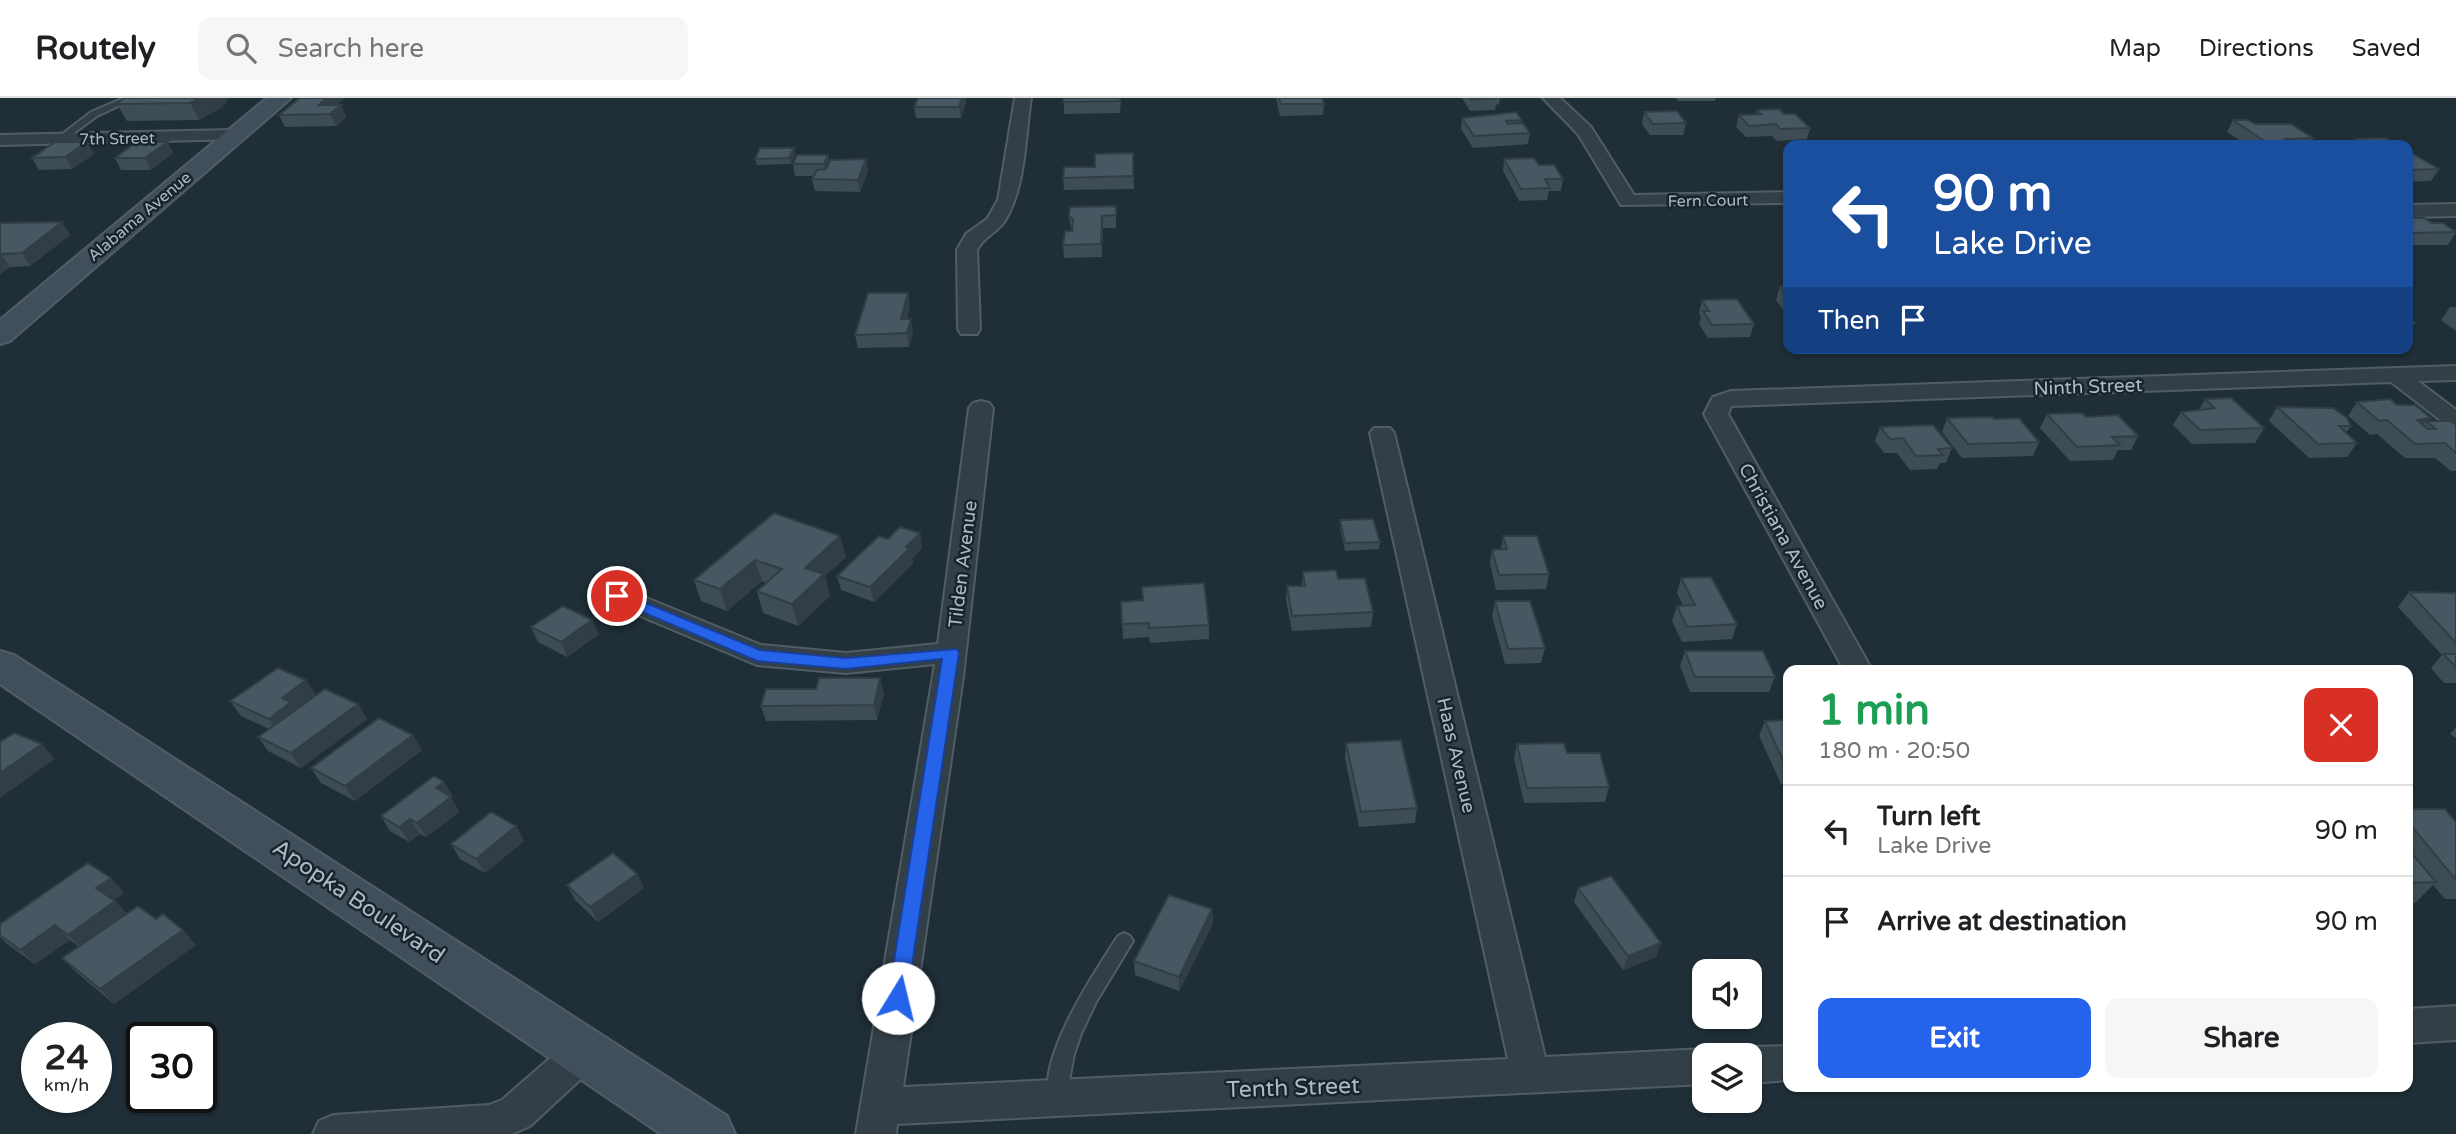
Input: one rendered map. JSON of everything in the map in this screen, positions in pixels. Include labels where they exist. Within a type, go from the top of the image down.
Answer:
[{"type":"street","name":"Alabama Avenue","points":[[7,324],[280,98]]},
{"type":"street","points":[[969,329],[967,250],[973,238],[995,222],[1007,200],[1023,98]]},
{"type":"street","name":"Fern Court","points":[[1550,98],[1585,131],[1628,201],[1783,198]]},
{"type":"street","name":"7th Street","points":[[0,140],[234,135]]},
{"type":"street","points":[[2413,211],[2456,210]]},
{"type":"street","name":"Ninth Street","points":[[1721,402],[1731,398],[2456,373]]},
{"type":"street","points":[[2396,375],[2456,421]]},
{"type":"street","name":"Christiana Avenue","points":[[1721,402],[1716,414],[1855,665]]},
{"type":"street","name":"Tilden Avenue","points":[[879,1120],[951,653],[981,408]]},
{"type":"street","name":"Haas Avenue","points":[[1382,433],[1531,1077]]},
{"type":"street","points":[[617,596],[757,655],[846,663],[951,653]]},
{"type":"street","name":"Apopka Boulevard","points":[[3,671],[708,1134]]},
{"type":"street","points":[[2413,1026],[2456,1023]]},
{"type":"street","points":[[333,1134],[490,1124],[516,1113],[585,1051]]},
{"type":"street","points":[[1762,1064],[1783,1063]]},
{"type":"street","name":"Tenth Street","points":[[879,1120],[1058,1097],[1692,1069]]},
{"type":"lane","points":[[60,139],[94,114],[131,98]]},
{"type":"lane","points":[[1058,1097],[1059,1071],[1065,1045],[1075,1022],[1124,941]]},
{"type":"building","points":[[124,98],[200,98],[190,103],[117,104]]},
{"type":"building","points":[[300,98],[327,98],[319,105],[341,105],[330,114],[279,115]]},
{"type":"building","points":[[918,98],[962,98],[959,107],[914,107]]},
{"type":"building","points":[[1064,98],[1120,98],[1120,101],[1063,102]]},
{"type":"building","points":[[1279,98],[1322,98],[1324,104],[1281,104]]},
{"type":"building","points":[[1779,109],[1784,114],[1795,114],[1810,128],[1780,129],[1776,124],[1749,126],[1739,115],[1761,114],[1757,110]]},
{"type":"building","points":[[1677,111],[1686,123],[1653,124],[1644,112]]},
{"type":"building","points":[[1516,112],[1522,120],[1506,121],[1508,124],[1523,123],[1530,133],[1474,136],[1462,118]]},
{"type":"building","points":[[2233,120],[2248,120],[2255,124],[2291,124],[2313,138],[2287,140],[2263,140]]},
{"type":"building","points":[[2385,138],[2389,140],[2358,140]]},
{"type":"building","points":[[55,142],[87,142],[65,157],[32,158]]},
{"type":"building","points":[[136,142],[167,142],[145,158],[115,158]]},
{"type":"building","points":[[760,148],[794,148],[789,158],[755,159]]},
{"type":"building","points":[[1133,153],[1133,176],[1063,178],[1064,167],[1095,167],[1095,154]]},
{"type":"building","points":[[2413,154],[2439,169],[2413,170]]},
{"type":"building","points":[[797,155],[828,155],[824,164],[793,164]]},
{"type":"building","points":[[1534,158],[1539,165],[1554,165],[1563,179],[1545,179],[1550,188],[1521,189],[1504,159]]},
{"type":"building","points":[[866,159],[858,180],[812,179],[817,170],[826,169],[830,160]]},
{"type":"building","points":[[1116,206],[1116,215],[1102,216],[1101,244],[1063,245],[1065,231],[1072,231],[1070,207]]},
{"type":"building","points":[[2413,218],[2443,223],[2456,232],[2413,233]]},
{"type":"building","points":[[62,222],[22,253],[0,255],[0,223]]},
{"type":"building","points":[[868,293],[908,293],[901,319],[911,319],[907,333],[855,335]]},
{"type":"building","points":[[1737,299],[1754,324],[1712,325],[1703,311],[1709,311],[1702,300]]},
{"type":"building","points":[[2231,398],[2264,428],[2200,430],[2181,412],[2215,408],[2205,399]]},
{"type":"building","points":[[2390,399],[2397,405],[2415,405],[2431,418],[2417,420],[2428,429],[2436,429],[2426,421],[2450,421],[2456,425],[2456,453],[2445,443],[2415,444],[2387,420],[2379,421],[2357,402]]},
{"type":"building","points":[[2277,407],[2333,408],[2347,418],[2351,426],[2339,426],[2357,443],[2318,444]]},
{"type":"building","points":[[2082,413],[2086,417],[2118,415],[2138,436],[2112,437],[2120,445],[2077,447],[2047,414]]},
{"type":"building","points":[[1947,418],[2019,418],[2039,442],[1968,444]]},
{"type":"building","points":[[1933,425],[1952,448],[1938,449],[1943,455],[1916,456],[1903,438],[1890,439],[1880,427]]},
{"type":"building","points":[[774,513],[840,536],[805,568],[824,574],[792,604],[757,591],[782,569],[755,560],[720,589],[694,580]]},
{"type":"building","points":[[1373,519],[1380,542],[1345,543],[1340,520]]},
{"type":"building","points":[[900,527],[920,533],[906,547],[910,548],[870,587],[837,576],[879,536],[888,539]]},
{"type":"building","points":[[1503,536],[1537,536],[1549,574],[1499,575],[1492,550],[1507,549]]},
{"type":"building","points":[[1336,570],[1338,579],[1365,578],[1373,612],[1292,616],[1287,586],[1305,586],[1303,572]]},
{"type":"building","points":[[1711,577],[1737,624],[1687,627],[1677,606],[1695,605],[1681,578]]},
{"type":"building","points":[[1204,583],[1209,625],[1149,628],[1149,623],[1122,624],[1121,602],[1143,600],[1142,587]]},
{"type":"building","points":[[2409,592],[2456,593],[2456,643]]},
{"type":"building","points":[[1495,601],[1530,601],[1545,648],[1508,649]]},
{"type":"building","points":[[563,606],[592,620],[561,642],[531,627]]},
{"type":"building","points":[[1685,651],[1763,651],[1775,677],[1695,677]]},
{"type":"building","points":[[2443,654],[2456,654],[2456,667]]},
{"type":"building","points":[[278,668],[306,680],[282,698],[291,702],[269,719],[230,701]]},
{"type":"building","points":[[819,678],[880,678],[874,705],[761,706],[766,689],[816,689]]},
{"type":"building","points":[[325,689],[358,704],[291,753],[258,737]]},
{"type":"building","points":[[379,718],[413,735],[345,786],[311,768]]},
{"type":"building","points":[[1783,720],[1783,760],[1765,721]]},
{"type":"building","points":[[14,733],[42,744],[0,773],[0,742]]},
{"type":"building","points":[[1401,740],[1417,808],[1361,812],[1346,743]]},
{"type":"building","points":[[1564,743],[1567,753],[1600,753],[1609,787],[1527,788],[1517,744]]},
{"type":"building","points":[[434,776],[444,782],[436,788],[451,797],[417,823],[410,819],[399,827],[381,816]]},
{"type":"building","points":[[2413,809],[2445,809],[2456,822],[2456,880],[2413,828]]},
{"type":"building","points":[[491,812],[516,826],[476,859],[451,844]]},
{"type":"building","points":[[613,853],[637,874],[590,907],[567,885]]},
{"type":"building","points":[[2413,855],[2436,882],[2413,883]]},
{"type":"building","points":[[88,863],[111,878],[96,888],[115,901],[68,935],[55,925],[20,950],[0,935],[0,924]]},
{"type":"building","points":[[1611,876],[1661,943],[1628,956],[1578,888]]},
{"type":"building","points":[[1169,895],[1212,909],[1179,977],[1134,961]]},
{"type":"building","points":[[138,906],[156,919],[163,914],[183,930],[100,989],[62,958]]},
{"type":"route","points":[[617,596],[757,655],[846,663],[951,653],[898,998]]}]
